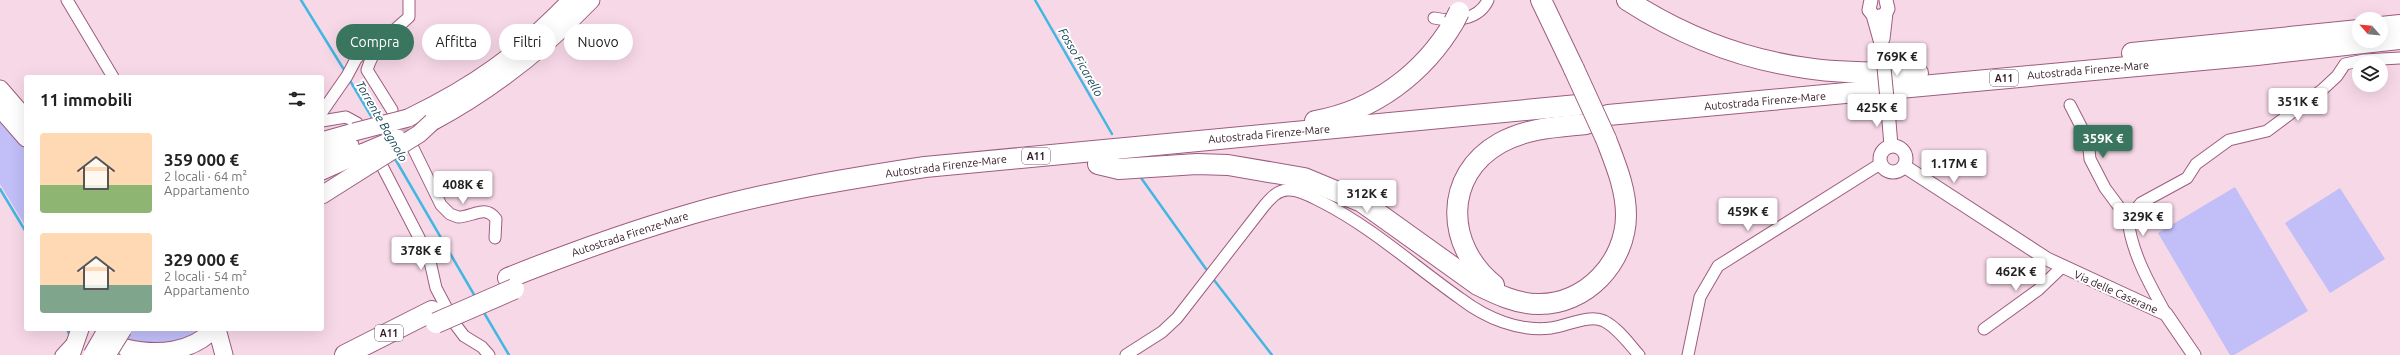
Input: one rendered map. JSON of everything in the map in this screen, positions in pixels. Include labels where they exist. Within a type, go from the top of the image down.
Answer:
[{"type":"highway","points":[[1098,164],[1119,168],[1197,164],[1228,165],[1304,178],[1362,202],[1478,285],[1499,295],[1525,303],[1539,304],[1574,297],[1600,279],[1619,249],[1626,215],[1624,197],[1607,120],[1574,69],[1541,0]]},
{"type":"highway","points":[[1627,0],[1690,35],[1712,44],[1758,58],[1806,68],[1918,73]]},
{"type":"highway","points":[[1205,139],[1229,131],[1317,121],[1372,101],[1398,85],[1420,67],[1440,43],[1458,11]]},
{"type":"highway","points":[[2388,26],[2400,25]]},
{"type":"highway","name":"Autostrada Firenze-Mare","points":[[1607,120],[1918,73],[2352,31]]},
{"type":"highway","name":"Autostrada Firenze-Mare","points":[[1607,120],[1664,110],[2257,55],[2400,39]]},
{"type":"highway","points":[[1525,303],[1492,284],[1473,264],[1465,250],[1457,224],[1458,196],[1469,172],[1486,152],[1501,143],[1535,130],[1582,116]]},
{"type":"highway","name":"Autostrada Firenze-Mare","points":[[345,355],[511,284],[587,248],[664,222],[776,193],[925,167],[1205,139],[1582,116]]},
{"type":"highway","name":"Autostrada Firenze-Mare","points":[[511,284],[664,236],[766,209],[851,192],[956,176],[1098,164],[1582,116]]},
{"type":"highway","name":"Autostrada Firenze-Mare","points":[[374,355],[434,317]]},
{"type":"main road","points":[[324,170],[365,146],[408,118],[450,98],[483,78],[528,42],[571,0]]},
{"type":"main road","points":[[324,157],[365,146],[419,134],[432,122],[460,107],[520,65],[564,28],[591,0]]},
{"type":"main road","points":[[0,88],[24,117]]},
{"type":"main road","points":[[0,108],[24,136]]},
{"type":"main road","points":[[324,141],[365,146]]},
{"type":"main road","points":[[324,193],[365,146]]},
{"type":"main road","points":[[92,355],[106,331]]},
{"type":"main road","points":[[107,355],[122,331]]},
{"type":"main road","points":[[126,348],[144,354],[180,354],[198,343],[213,331]]},
{"type":"main road","points":[[216,331],[224,355]]},
{"type":"main road","points":[[71,355],[78,334]]},
{"type":"street","points":[[67,0],[112,75]]},
{"type":"street","points":[[401,24],[409,17],[409,0]]},
{"type":"street","points":[[1434,18],[1444,20],[1472,17],[1482,9],[1488,0]]},
{"type":"street","points":[[1868,5],[1882,16],[1887,7],[1898,0]]},
{"type":"street","points":[[1868,5],[1882,47]]},
{"type":"street","points":[[1887,7],[1882,47],[1891,146]]},
{"type":"street","points":[[2128,219],[2141,203],[2187,178],[2196,164],[2229,140],[2268,131],[2322,90],[2337,76],[2345,64],[2364,60],[2400,58]]},
{"type":"street","points":[[324,109],[348,76],[356,60]]},
{"type":"street","points":[[370,60],[367,70],[392,110]]},
{"type":"street","points":[[2070,105],[2088,140],[2090,159],[2105,188],[2128,219],[2132,241],[2149,284],[2166,314]]},
{"type":"street","points":[[324,121],[346,117],[365,146],[429,257],[436,288],[455,324],[464,336],[482,347],[489,355]]},
{"type":"street","points":[[1891,146],[1898,147],[1904,152],[1906,159],[1904,166],[1897,171],[1889,172],[1880,164],[1881,152],[1891,146]]},
{"type":"street","points":[[413,148],[444,210],[458,217],[482,211],[490,212],[496,219],[495,238]]},
{"type":"street","points":[[1688,355],[1700,297],[1718,266],[1880,164]]},
{"type":"street","name":"Via delle Caserane","points":[[1904,166],[2062,267],[2166,314],[2194,355]]},
{"type":"street","points":[[1126,355],[1162,332],[1177,318],[1264,206],[1279,192],[1288,190],[1311,197],[1350,217],[1375,233],[1480,312],[1510,324],[1528,328],[1550,328],[1598,319],[1613,327],[1639,355]]},
{"type":"street","points":[[1984,329],[2038,290],[2062,267]]},
{"type":"street","points":[[61,355],[78,334]]},
{"type":"shaded area","points":[[0,118],[24,146],[24,224],[0,184]]},
{"type":"shaded area","points":[[2235,187],[2308,311],[2234,355],[2230,355],[2158,233]]},
{"type":"shaded area","points":[[2340,188],[2385,259],[2330,293],[2285,223]]},
{"type":"shaded area","points":[[113,331],[199,331],[179,341],[156,346],[133,341]]},
{"type":"waterway","name":"Torrente Bagnolo","points":[[301,0],[346,73]]},
{"type":"waterway","name":"Fosso Ficarello","points":[[1035,0],[1112,134]]},
{"type":"waterway","name":"Torrente Bagnolo","points":[[349,79],[374,121]]},
{"type":"waterway","name":"Torrente Bagnolo","points":[[394,157],[476,298]]},
{"type":"waterway","name":"Fosso Ficarello","points":[[1139,175],[1206,269]]},
{"type":"waterway","points":[[0,189],[24,229]]},
{"type":"waterway","name":"Fosso Ficarello","points":[[1214,280],[1272,355]]},
{"type":"waterway","name":"Torrente Bagnolo","points":[[483,311],[509,355]]},
{"type":"tunnel","points":[[394,115],[412,145]]}]
